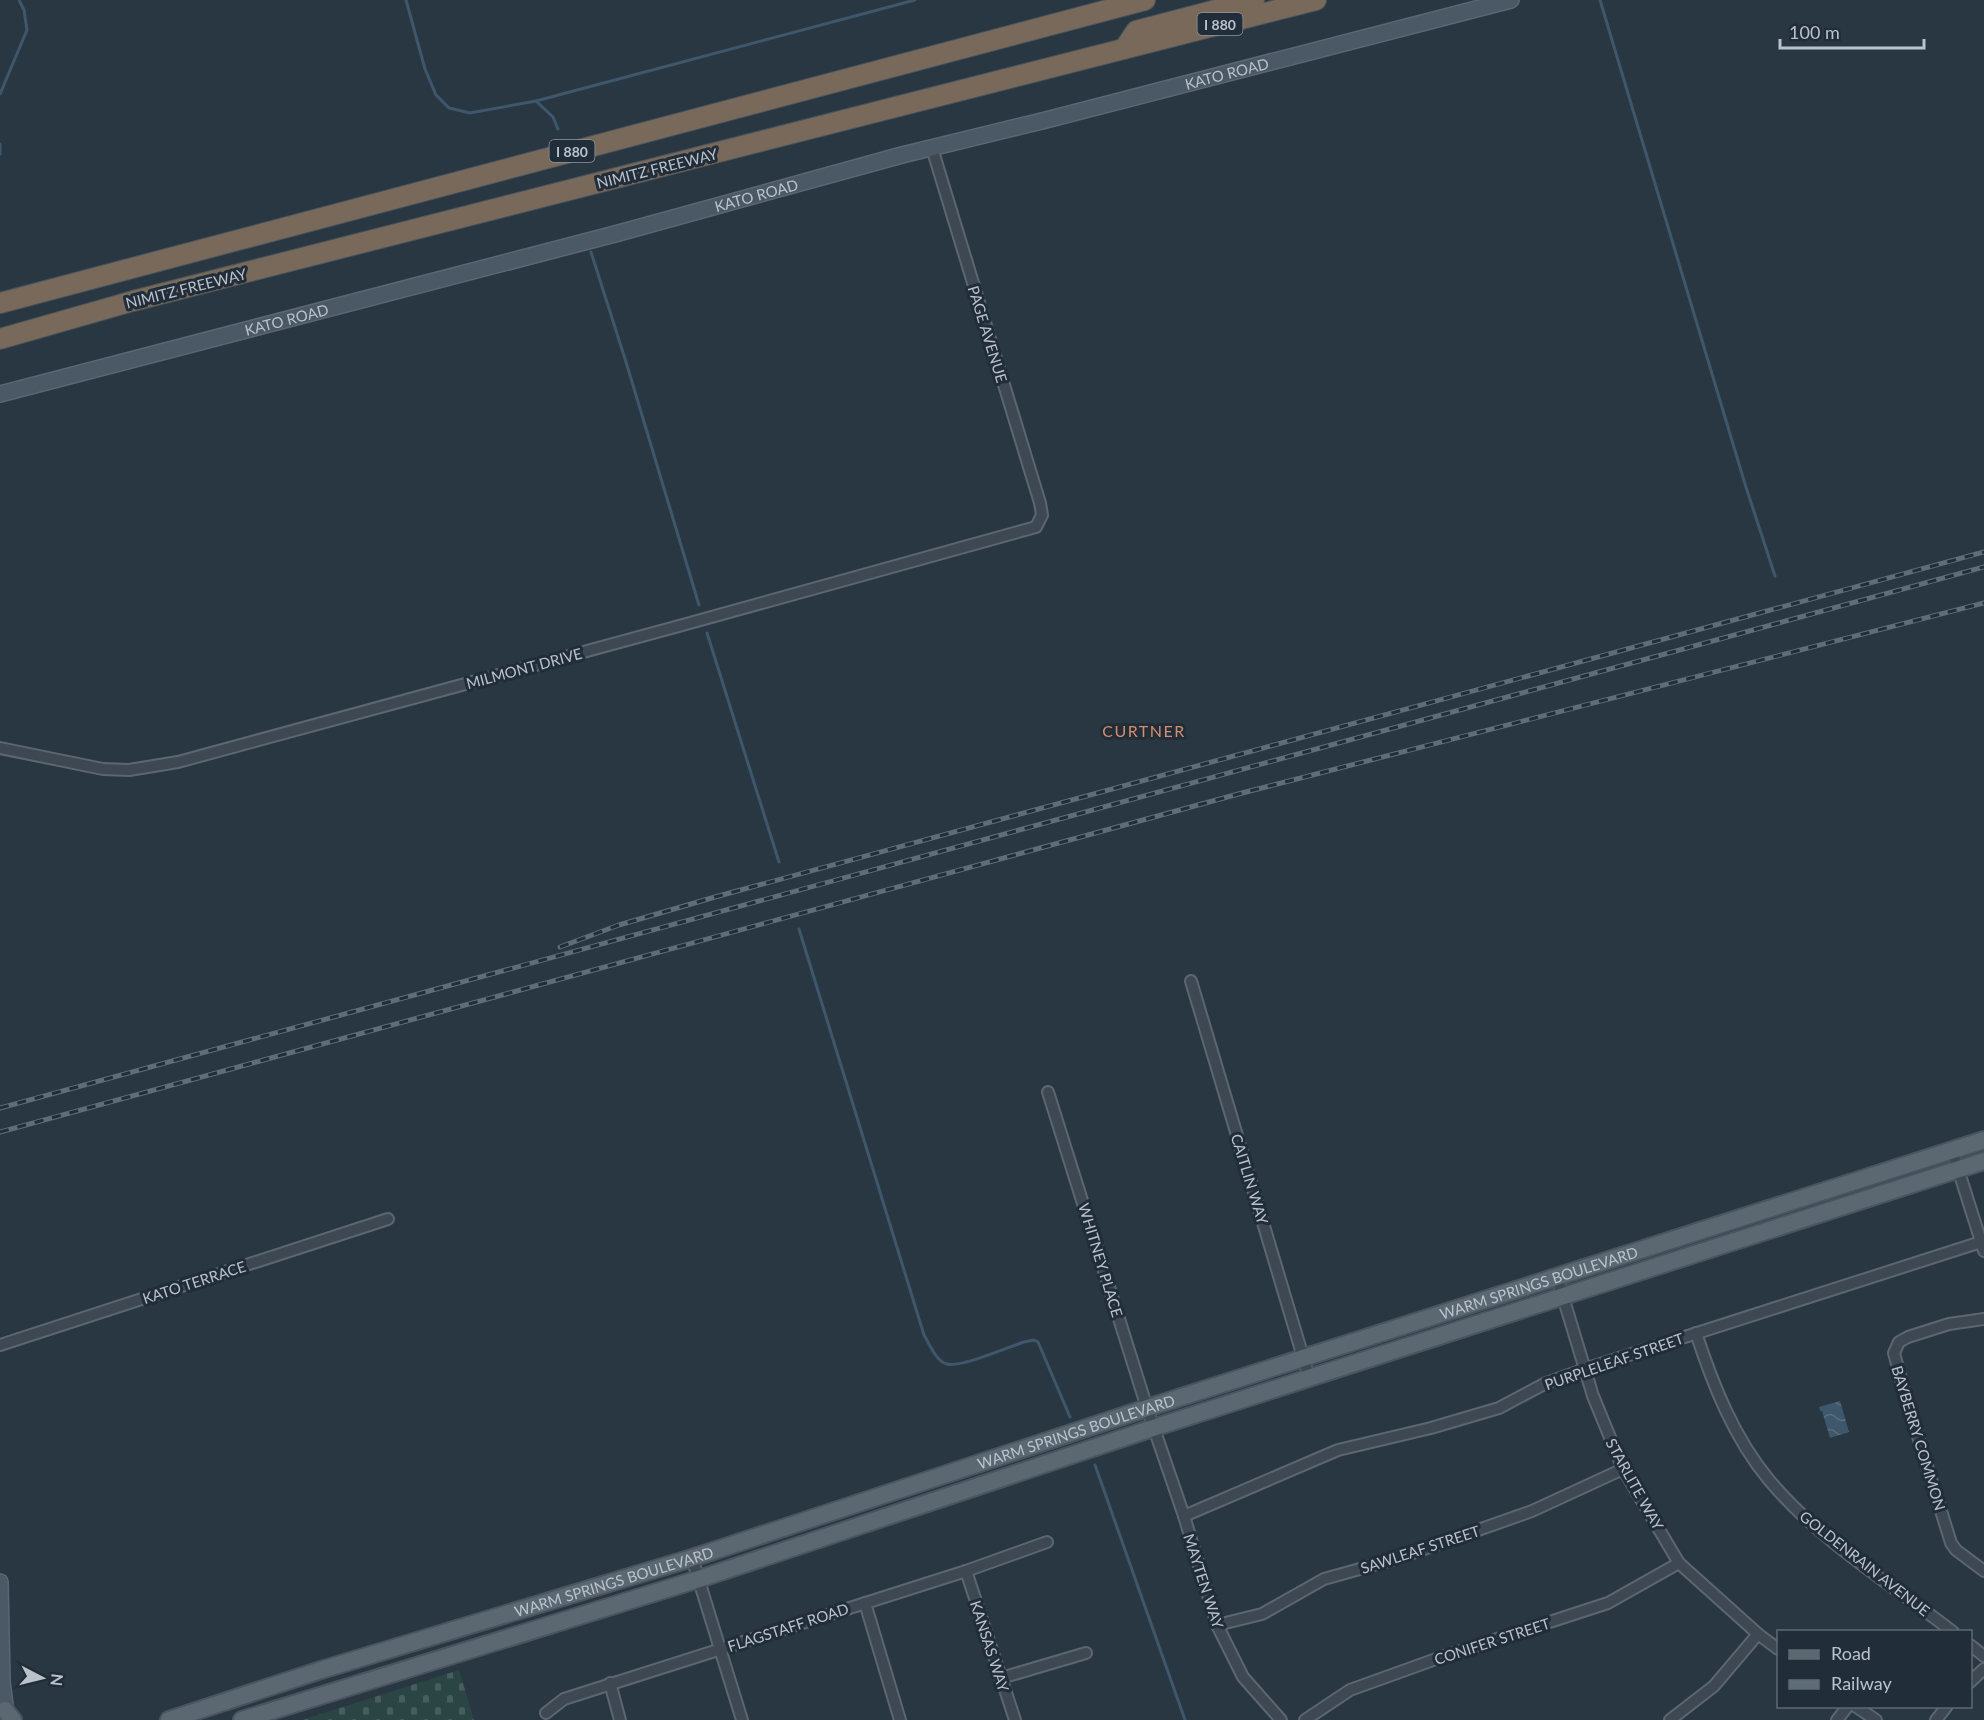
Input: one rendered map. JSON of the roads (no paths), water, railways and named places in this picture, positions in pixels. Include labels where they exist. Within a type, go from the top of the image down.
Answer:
[{"type":"highway","name":"I 880","points":[[0,303],[1145,0]]},
{"type":"highway","name":"I 880","points":[[1124,49],[1136,31],[1254,0]]},
{"type":"highway","name":"NIMITZ FREEWAY","points":[[0,339],[133,301],[1316,0]]},
{"type":"main road","name":"WARM SPRINGS BOULEVARD","points":[[169,1720],[321,1670],[692,1558],[1147,1408],[1984,1140]]},
{"type":"main road","name":"WARM SPRINGS BOULEVARD","points":[[242,1720],[699,1579],[1309,1377],[1984,1161]]},
{"type":"main road","points":[[860,1525],[878,1508],[931,1489],[937,1478]]},
{"type":"street","name":"KATO ROAD","points":[[0,394],[626,231],[932,148],[1512,0]]},
{"type":"street","name":"PAGE AVENUE","points":[[932,148],[1040,503],[1041,520]]},
{"type":"street","name":"MILMONT DRIVE","points":[[0,748],[103,769],[129,770],[178,762],[680,626],[1016,531],[1032,529],[1041,520]]},
{"type":"street","name":"CAITLIN WAY","points":[[1191,981],[1309,1377]]},
{"type":"street","name":"WHITNEY PLACE","points":[[1048,1092],[1153,1428]]},
{"type":"street","points":[[1952,1150],[1983,1246]]},
{"type":"street","name":"KATO TERRACE","points":[[0,1345],[388,1219]]},
{"type":"street","name":"PURPLELEAF STREET","points":[[1184,1516],[1338,1450],[1431,1428],[1499,1408],[1546,1383],[1585,1369],[1983,1246]]},
{"type":"street","name":"STARLITE WAY","points":[[1557,1277],[1603,1424],[1623,1469],[1679,1563],[1758,1634],[1777,1648]]},
{"type":"street","name":"BAYBERRY COMMON","points":[[1984,1319],[1943,1326],[1908,1337],[1899,1342],[1894,1353],[1951,1543],[1956,1550],[1984,1571]]},
{"type":"street","name":"GOLDENRAIN AVENUE","points":[[1696,1333],[1726,1410],[1753,1458],[1769,1480],[1803,1515],[1835,1542],[1950,1630]]},
{"type":"street","name":"MAYTEN WAY","points":[[1153,1428],[1184,1516],[1217,1625],[1243,1677],[1281,1720]]},
{"type":"street","name":"SAWLEAF STREET","points":[[1217,1625],[1262,1614],[1324,1579],[1399,1558],[1532,1511],[1623,1469]]},
{"type":"street","name":"FLAGSTAFF ROAD","points":[[546,1713],[564,1699],[610,1683],[966,1571],[1047,1542]]},
{"type":"street","points":[[692,1558],[742,1720]]},
{"type":"street","name":"CONIFER STREET","points":[[1305,1720],[1350,1690],[1436,1659],[1608,1603],[1679,1563]]},
{"type":"street","name":"KANSAS WAY","points":[[966,1571],[1015,1720]]},
{"type":"street","points":[[0,1582],[2,1682],[8,1717]]},
{"type":"street","points":[[865,1603],[900,1720]]},
{"type":"street","points":[[1670,1720],[1714,1686],[1758,1634]]},
{"type":"street","points":[[1972,1645],[1984,1656]]},
{"type":"street","points":[[1001,1678],[1086,1653]]},
{"type":"street","points":[[1972,1681],[1984,1669]]},
{"type":"street","points":[[610,1683],[620,1720]]},
{"type":"street","points":[[1837,1720],[1847,1708]]},
{"type":"street","points":[[1857,1708],[1876,1720]]},
{"type":"street","points":[[1936,1720],[1946,1708]]},
{"type":"water","points":[[1840,1401],[1849,1432],[1830,1438],[1819,1407]]},
{"type":"waterway","points":[[0,94],[27,30],[24,10],[19,0]]},
{"type":"waterway","points":[[406,0],[425,69],[436,95],[449,108],[470,113],[536,101],[915,0]]},
{"type":"waterway","points":[[1600,0],[1745,484],[1775,576]]},
{"type":"waterway","points":[[536,101],[553,117],[558,129]]},
{"type":"waterway","points":[[0,144],[0,154]]},
{"type":"waterway","points":[[591,252],[699,605]]},
{"type":"waterway","points":[[707,633],[779,862]]},
{"type":"waterway","points":[[799,929],[924,1335],[931,1348],[943,1362],[954,1364],[1034,1340],[1038,1342],[1070,1417]]},
{"type":"waterway","points":[[1095,1465],[1185,1720]]},
{"type":"railway","points":[[560,947],[619,925],[715,897],[1984,552]]},
{"type":"railway","points":[[0,1108],[1984,567]]},
{"type":"railway","points":[[0,1132],[1242,793],[1984,603]]},
{"type":"district","name":"CURTNER","points":[[1144,730]]}]
